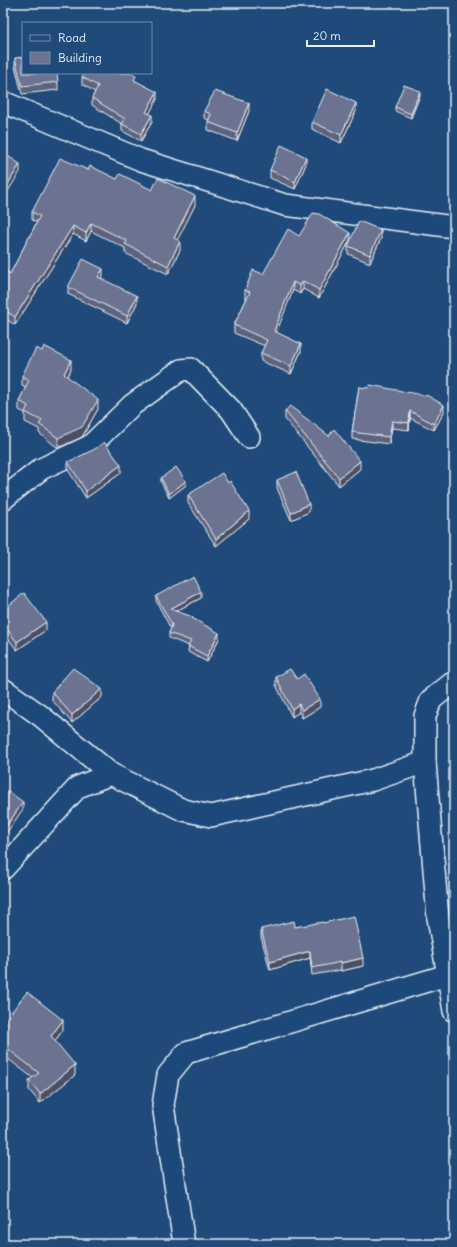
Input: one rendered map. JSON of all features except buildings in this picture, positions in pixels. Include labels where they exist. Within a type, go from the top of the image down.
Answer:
[{"type":"street","points":[[3,102],[141,160],[284,205],[454,227]]},
{"type":"street","points":[[3,499],[41,469],[90,446],[132,405],[180,370],[192,369],[231,410],[249,437]]},
{"type":"street","points":[[454,683],[431,700],[425,716],[425,762],[438,918],[451,974],[454,1011]]},
{"type":"street","points":[[3,689],[46,720],[111,774],[183,810],[211,816],[373,780],[425,762]]},
{"type":"street","points":[[3,869],[78,787],[111,774]]},
{"type":"street","points":[[184,1244],[163,1105],[168,1075],[186,1053],[451,974]]}]
